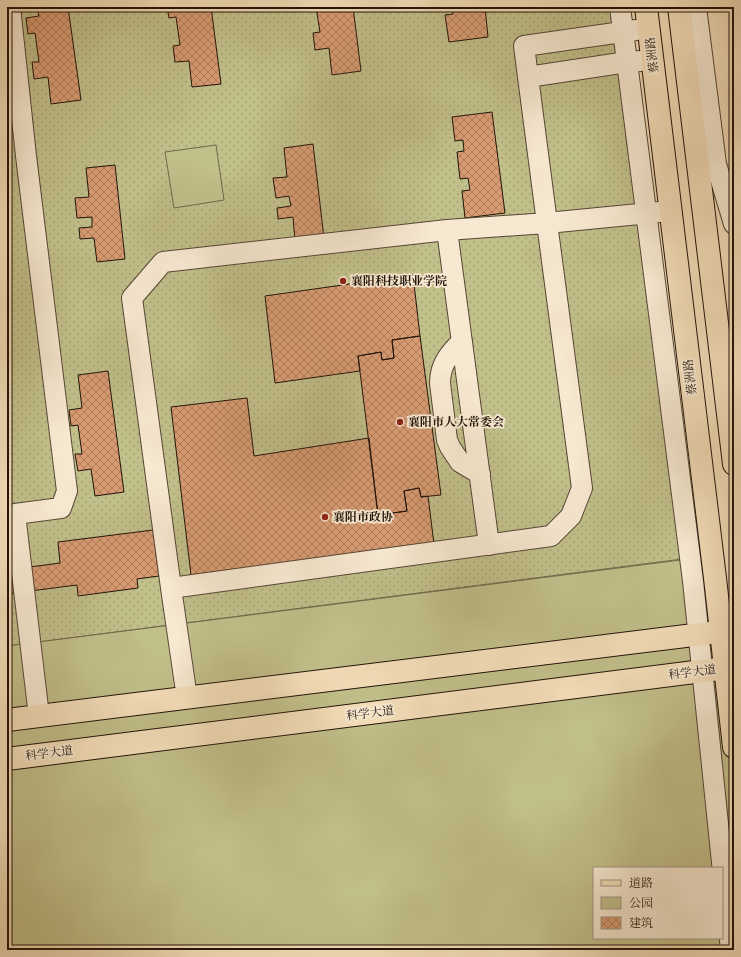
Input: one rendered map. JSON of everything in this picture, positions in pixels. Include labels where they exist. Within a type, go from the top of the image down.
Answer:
[{"type":"main road","name":"蔡洲路","points":[[646,7],[670,211],[728,631],[734,747]]},
{"type":"main road","points":[[679,7],[734,464]]},
{"type":"main road","points":[[7,720],[728,631]]},
{"type":"main road","name":"科学大道","points":[[7,759],[729,668]]},
{"type":"street","points":[[10,7],[26,156],[67,491],[61,508],[11,515],[39,716]]},
{"type":"street","points":[[620,7],[690,558],[722,867]]},
{"type":"street","points":[[696,7],[716,164],[734,224]]},
{"type":"street","points":[[171,588],[551,536],[571,516],[582,488],[524,46],[623,31],[648,29]]},
{"type":"street","points":[[528,77],[627,62],[652,60]]},
{"type":"street","points":[[187,698],[132,298],[163,262],[447,230],[547,223],[670,211]]},
{"type":"street","points":[[447,230],[489,545]]},
{"type":"street","points":[[462,340],[448,356],[440,375],[447,440],[460,462],[480,474]]},
{"type":"street","points":[[723,873],[731,950]]},
{"type":"green space","name":"襄阳科技职业学院","points":[[7,7],[620,7],[690,558],[7,646]]},
{"type":"green space","points":[[216,145],[224,200],[174,208],[165,152]]},
{"type":"green space","points":[[712,556],[734,742],[734,950],[7,950],[7,646]]},
{"type":"building","points":[[37,7],[68,7],[81,100],[51,104],[48,77],[34,79],[32,62],[39,62],[35,33],[28,34],[26,18],[39,16]]},
{"type":"building","points":[[167,7],[211,7],[221,84],[192,87],[189,61],[175,62],[173,46],[180,45],[176,17],[169,18]]},
{"type":"building","points":[[316,7],[353,7],[361,71],[332,75],[329,48],[315,50],[313,33],[320,32]]},
{"type":"building","points":[[452,7],[485,7],[488,37],[449,42],[445,15],[453,14]]},
{"type":"building","points":[[492,112],[505,213],[465,218],[462,191],[470,190],[468,178],[460,179],[457,152],[464,151],[463,140],[455,141],[452,117]]},
{"type":"building","points":[[313,144],[324,238],[295,241],[293,217],[278,219],[277,208],[291,206],[289,196],[276,198],[273,178],[287,177],[284,148]]},
{"type":"building","points":[[115,165],[125,259],[97,262],[94,238],[80,239],[79,228],[92,227],[92,217],[77,218],[75,198],[89,197],[86,168]]},
{"type":"building","points":[[413,275],[420,336],[392,340],[394,358],[382,360],[381,352],[358,356],[360,371],[275,383],[265,296]]},
{"type":"building","points":[[420,336],[441,495],[421,497],[419,488],[404,491],[407,511],[378,515],[358,356],[381,352],[382,360],[394,358],[392,340]]},
{"type":"building","points":[[108,371],[124,492],[95,496],[91,469],[78,471],[75,454],[82,454],[78,425],[71,426],[69,410],[82,408],[78,375]]},
{"type":"building","points":[[247,398],[254,456],[369,438],[378,515],[407,511],[404,491],[419,488],[421,497],[428,496],[434,544],[191,575],[171,407]]},
{"type":"building","points":[[153,530],[159,576],[137,579],[138,588],[78,596],[77,585],[7,594],[7,570],[60,563],[58,542]]},
{"type":"place","name":"襄阳科技职业学院","points":[[343,281]]},
{"type":"place","name":"襄阳市人大常委会","points":[[400,422]]},
{"type":"place","name":"襄阳市政协","points":[[325,517]]}]
